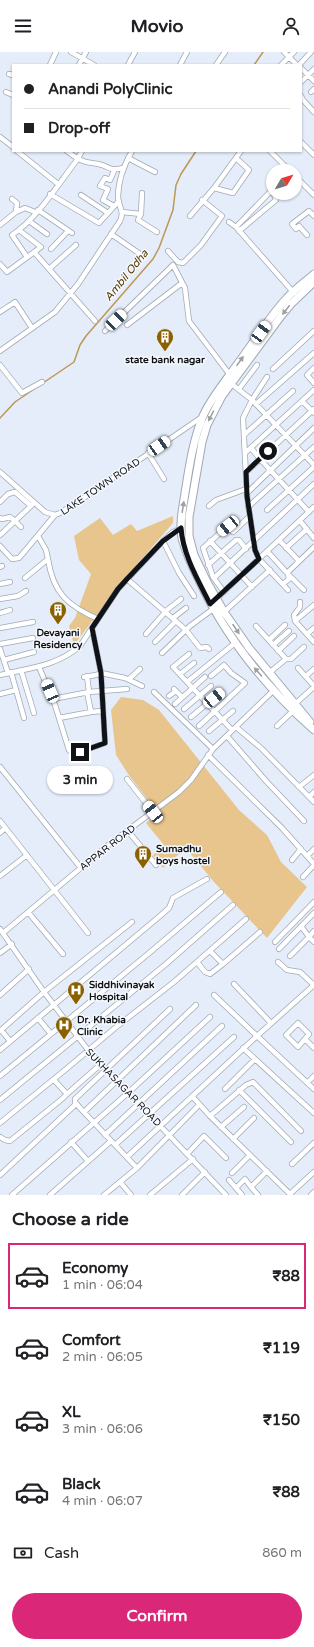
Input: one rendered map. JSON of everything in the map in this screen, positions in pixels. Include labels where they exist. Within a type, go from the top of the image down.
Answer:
[{"type":"main road","points":[[294,707],[249,648],[224,612],[194,555],[185,527],[186,485],[203,416],[276,312],[314,274]]},
{"type":"main road","points":[[295,294],[314,282]]},
{"type":"main road","points":[[229,379],[207,425],[193,486],[189,517],[182,537],[188,558],[212,606],[235,642],[251,664],[274,690],[314,726]]},
{"type":"street","points":[[50,64],[56,52]]},
{"type":"street","points":[[71,52],[92,64]]},
{"type":"street","points":[[79,64],[86,52]]},
{"type":"street","points":[[129,64],[135,52]]},
{"type":"street","points":[[180,64],[186,52]]},
{"type":"street","points":[[217,64],[225,52]]},
{"type":"street","points":[[284,52],[297,64]]},
{"type":"street","points":[[282,64],[294,52]]},
{"type":"street","points":[[299,64],[311,52]]},
{"type":"street","points":[[302,69],[314,81]]},
{"type":"street","points":[[302,81],[314,69]]},
{"type":"street","points":[[6,92],[12,95]]},
{"type":"street","points":[[302,100],[314,112]]},
{"type":"street","points":[[0,137],[12,146]]},
{"type":"street","points":[[302,143],[314,155]]},
{"type":"street","points":[[19,152],[58,184]]},
{"type":"street","points":[[68,152],[77,160],[89,164],[98,164],[114,170],[123,168]]},
{"type":"street","points":[[26,257],[12,235],[29,221],[77,160],[81,152]]},
{"type":"street","points":[[0,350],[55,312],[78,284],[122,217],[118,188],[123,168],[131,152]]},
{"type":"street","points":[[190,216],[202,200],[214,188],[240,152]]},
{"type":"street","points":[[271,152],[283,164]]},
{"type":"street","points":[[128,158],[155,172]]},
{"type":"street","points":[[214,188],[233,193],[249,170],[236,158]]},
{"type":"street","points":[[114,170],[110,180],[105,178],[100,186],[108,189],[103,200],[114,206]]},
{"type":"street","points":[[302,183],[314,195]]},
{"type":"street","points":[[142,193],[141,214],[138,220],[157,232]]},
{"type":"street","points":[[50,194],[99,223],[119,201]]},
{"type":"street","points":[[81,195],[108,213]]},
{"type":"street","points":[[238,229],[266,197]]},
{"type":"street","points":[[12,199],[17,203],[16,212]]},
{"type":"street","points":[[168,251],[178,262],[183,263],[201,245],[222,216],[202,200]]},
{"type":"street","points":[[238,229],[276,200]]},
{"type":"street","points":[[0,225],[16,212],[24,208],[37,211],[70,232],[51,249]]},
{"type":"street","points":[[307,235],[300,226],[296,229],[292,224],[309,211],[314,216]]},
{"type":"street","points":[[122,212],[141,214]]},
{"type":"street","points":[[29,221],[47,234]]},
{"type":"street","points":[[229,222],[238,229],[295,294]]},
{"type":"street","points":[[0,264],[7,272],[41,247],[19,230]]},
{"type":"street","points":[[111,234],[144,256]]},
{"type":"street","points":[[49,269],[76,244]]},
{"type":"street","points":[[34,252],[95,321]]},
{"type":"street","points":[[105,331],[173,265],[184,288],[189,321],[229,379],[267,415],[314,466],[267,510]]},
{"type":"street","points":[[127,325],[182,283]]},
{"type":"street","points":[[0,303],[2,310],[15,302],[32,328]]},
{"type":"street","points":[[273,369],[314,331]]},
{"type":"street","points":[[254,402],[314,353]]},
{"type":"street","points":[[0,365],[22,393],[42,382]]},
{"type":"street","points":[[239,389],[257,365]]},
{"type":"street","points":[[314,368],[307,375],[314,383]]},
{"type":"street","points":[[267,377],[254,402],[244,415],[248,507],[255,550],[259,559],[288,590]]},
{"type":"street","points":[[245,453],[314,390]]},
{"type":"street","points":[[244,435],[293,391]]},
{"type":"street","points":[[246,472],[313,411],[302,401]]},
{"type":"street","name":"LAKE TOWN ROAD","points":[[0,472],[33,504],[45,512],[54,515],[79,501],[203,416]]},
{"type":"street","points":[[209,506],[216,500],[247,491],[314,428]]},
{"type":"street","points":[[248,507],[314,447]]},
{"type":"street","points":[[251,448],[309,512]]},
{"type":"street","points":[[148,454],[164,479]]},
{"type":"street","points":[[214,578],[314,484]]},
{"type":"street","points":[[0,502],[8,494],[15,492],[33,504],[0,534]]},
{"type":"street","points":[[162,653],[212,606],[216,599],[314,507]]},
{"type":"street","points":[[0,546],[12,559],[16,559],[38,536],[54,515]]},
{"type":"street","points":[[233,532],[250,516]]},
{"type":"street","points":[[0,518],[10,517],[21,527]]},
{"type":"street","points":[[300,521],[314,538]]},
{"type":"street","points":[[224,592],[214,578],[203,548],[228,526],[238,537]]},
{"type":"street","points":[[0,675],[40,667],[54,662],[80,646],[118,589],[163,541],[185,527]]},
{"type":"street","points":[[286,548],[307,529]]},
{"type":"street","points":[[38,536],[46,550],[51,576],[56,587],[66,600],[82,612],[98,619]]},
{"type":"street","points":[[208,565],[236,540],[238,540],[246,549]]},
{"type":"street","points":[[279,540],[299,561]]},
{"type":"street","points":[[163,541],[179,573],[194,596]]},
{"type":"street","points":[[210,541],[241,576],[252,586]]},
{"type":"street","points":[[283,584],[289,579],[288,574],[314,547]]},
{"type":"street","points":[[267,552],[304,590]]},
{"type":"street","points":[[25,578],[48,559]]},
{"type":"street","points":[[224,612],[270,570]]},
{"type":"street","points":[[127,579],[186,630],[200,648],[207,647],[209,649]]},
{"type":"street","points":[[0,584],[10,582]]},
{"type":"street","points":[[0,599],[18,596],[26,591]]},
{"type":"street","points":[[146,634],[181,599]]},
{"type":"street","points":[[300,602],[300,607],[294,615],[295,621],[314,642]]},
{"type":"street","points":[[295,621],[314,605]]},
{"type":"street","points":[[155,642],[186,608]]},
{"type":"street","points":[[0,613],[10,610]]},
{"type":"street","points":[[0,628],[33,622]]},
{"type":"street","points":[[269,640],[285,625]]},
{"type":"street","points":[[256,626],[286,659]]},
{"type":"street","points":[[40,667],[69,750],[75,753],[105,743],[101,673],[92,628]]},
{"type":"street","points":[[307,634],[314,628]]},
{"type":"street","points":[[273,645],[288,631]]},
{"type":"street","points":[[278,651],[294,636]]},
{"type":"street","points":[[0,644],[33,638]]},
{"type":"street","points":[[187,682],[235,642]]},
{"type":"street","points":[[269,673],[286,659],[291,659],[304,647]]},
{"type":"street","points":[[0,649],[2,659],[10,672],[24,718]]},
{"type":"street","points":[[2,659],[34,652]]},
{"type":"street","points":[[188,654],[174,667],[222,719],[261,748],[314,802]]},
{"type":"street","points":[[180,674],[194,663]]},
{"type":"street","points":[[199,726],[245,683],[231,673],[224,665],[211,676]]},
{"type":"street","points":[[278,726],[314,686],[298,668]]},
{"type":"street","points":[[129,680],[140,669]]},
{"type":"street","points":[[306,676],[314,669]]},
{"type":"street","points":[[21,670],[34,713]]},
{"type":"street","points":[[91,712],[86,677],[101,673],[112,674],[142,686]]},
{"type":"street","points":[[175,704],[205,677]]},
{"type":"street","points":[[184,709],[211,686]]},
{"type":"street","points":[[52,699],[88,692],[127,689]]},
{"type":"street","points":[[0,694],[16,690]]},
{"type":"street","points":[[170,696],[175,690],[182,697]]},
{"type":"street","name":"APPAR ROAD","points":[[1,931],[28,912],[81,868],[186,786],[213,749],[274,690]]},
{"type":"street","points":[[154,692],[213,749]]},
{"type":"street","points":[[191,717],[221,692]]},
{"type":"street","points":[[59,718],[102,711]]},
{"type":"street","points":[[209,731],[233,711]]},
{"type":"street","points":[[227,736],[266,781],[304,821]]},
{"type":"street","points":[[208,755],[282,828],[314,864],[303,877]]},
{"type":"street","points":[[0,767],[81,868]]},
{"type":"street","points":[[299,787],[314,775]]},
{"type":"street","points":[[127,779],[153,812]]},
{"type":"street","points":[[309,796],[314,792]]},
{"type":"street","points":[[0,821],[55,889],[88,933]]},
{"type":"street","points":[[0,833],[6,828]]},
{"type":"street","points":[[128,831],[156,865]]},
{"type":"street","points":[[292,860],[301,849]]},
{"type":"street","points":[[307,856],[314,849]]},
{"type":"street","points":[[0,876],[27,855]]},
{"type":"street","points":[[0,1050],[107,962],[160,916],[169,908],[173,898],[207,879]]},
{"type":"street","points":[[0,1076],[221,892]]},
{"type":"street","points":[[275,942],[314,902]]},
{"type":"street","points":[[0,1100],[166,964],[233,905]]},
{"type":"street","points":[[28,912],[63,954]]},
{"type":"street","points":[[279,949],[314,913]]},
{"type":"street","points":[[0,1123],[197,962],[246,919]]},
{"type":"street","points":[[10,1041],[1,1031],[44,992],[132,922]]},
{"type":"street","points":[[301,926],[314,942]]},
{"type":"street","name":"SUKHASAGAR ROAD","points":[[1,931],[12,944],[53,1005],[88,1050],[188,1153],[223,1194]]},
{"type":"street","points":[[290,956],[314,931]]},
{"type":"street","points":[[197,962],[205,972],[210,974],[260,932]]},
{"type":"street","points":[[0,953],[12,944]]},
{"type":"street","points":[[210,950],[222,964]]},
{"type":"street","points":[[127,1157],[243,1048],[314,985],[300,972],[287,970],[278,962]]},
{"type":"street","points":[[0,995],[29,969]]},
{"type":"street","points":[[234,984],[271,1023]]},
{"type":"street","points":[[214,995],[314,1089]]},
{"type":"street","points":[[84,1112],[196,1005]]},
{"type":"street","points":[[137,1168],[76,1104],[75,1099],[170,1009]]},
{"type":"street","points":[[12,1195],[94,1123],[210,1017]]},
{"type":"street","points":[[38,1018],[51,1034]]},
{"type":"street","points":[[298,1023],[309,1034],[305,1039],[298,1047],[286,1035],[298,1023]]},
{"type":"street","points":[[106,1135],[222,1026]]},
{"type":"street","points":[[116,1145],[234,1037]]},
{"type":"street","points":[[305,1039],[314,1048]]},
{"type":"street","points":[[243,1048],[314,1113]]},
{"type":"street","points":[[226,1089],[255,1059]]},
{"type":"street","points":[[0,1137],[10,1141],[101,1064]]},
{"type":"street","points":[[308,1082],[314,1076]]},
{"type":"street","points":[[54,1080],[67,1094]]},
{"type":"street","points":[[210,1116],[250,1082],[256,1084],[301,1131]]},
{"type":"street","points":[[240,1090],[291,1142]]},
{"type":"street","points":[[192,1096],[210,1116],[290,1194],[314,1172]]},
{"type":"street","points":[[0,1175],[76,1104]]},
{"type":"street","points":[[104,1195],[137,1168],[200,1105]]},
{"type":"street","points":[[221,1127],[244,1107]]},
{"type":"street","points":[[233,1138],[254,1118]]},
{"type":"street","points":[[188,1153],[204,1136],[226,1158]]},
{"type":"street","points":[[50,1195],[111,1141]]},
{"type":"street","points":[[71,1142],[88,1161]]},
{"type":"street","points":[[292,1164],[314,1143]]},
{"type":"street","points":[[232,1173],[250,1155]]},
{"type":"street","points":[[150,1195],[193,1159]]},
{"type":"street","points":[[251,1187],[267,1171]]},
{"type":"street","points":[[182,1195],[205,1172]]},
{"type":"street","points":[[236,1188],[245,1179],[258,1195]]},
{"type":"street","points":[[229,1180],[242,1195]]},
{"type":"street","points":[[120,1182],[131,1195]]},
{"type":"street","points":[[310,1195],[314,1192]]},
{"type":"shaded area","points":[[173,516],[173,523],[122,582],[74,645],[69,626],[75,618],[91,574],[79,560],[74,536],[100,518],[113,535],[131,524],[137,531]]},
{"type":"shaded area","points":[[121,697],[143,700],[159,710],[239,810],[267,835],[281,862],[307,887],[267,938],[214,882],[186,848],[163,868],[153,855],[164,845],[146,823],[158,813],[128,774],[116,755],[111,710]]},
{"type":"waterway","name":"Ambil Odha","points":[[255,64],[263,52]]},
{"type":"waterway","name":"Ambil Odha","points":[[0,418],[15,402],[74,362],[80,345],[86,336],[153,259],[159,248],[173,210],[176,185],[181,174],[195,152]]},
{"type":"place","name":"state bank nagar","points":[[165,352]]},
{"type":"place","name":"Devayani Residency","points":[[58,625]]},
{"type":"place","name":"Sumadhu boys hostel","points":[[143,869]]},
{"type":"place","name":"Siddhivinayak Hospital","points":[[76,1005]]},
{"type":"place","name":"Dr. Khabia Clinic","points":[[64,1040]]},
{"type":"route","points":[[80,752],[105,743],[101,673],[92,628],[118,589],[163,541],[173,532],[181,528],[188,558],[210,604],[259,559],[255,550],[247,496],[246,472],[268,451]]}]
